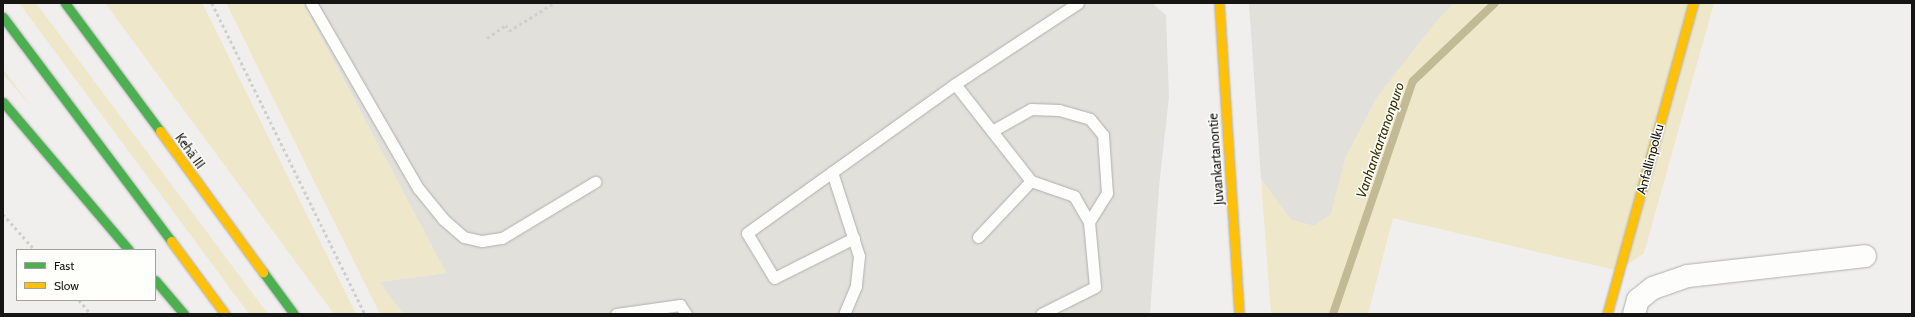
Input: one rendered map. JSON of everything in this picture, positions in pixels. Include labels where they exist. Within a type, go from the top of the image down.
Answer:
[{"type":"main road","name":"Kehä III","points":[[65,3],[294,314]]},
{"type":"main road","name":"Juvankartanontie","points":[[1219,3],[1238,314]]},
{"type":"main road","name":"Anfallinpolku","points":[[1607,314],[1693,3]]},
{"type":"main road","points":[[3,17],[225,314]]},
{"type":"main road","points":[[3,102],[128,249]]},
{"type":"main road","points":[[156,281],[184,314]]},
{"type":"street","points":[[1634,314],[1638,300],[1653,288],[1688,276],[1864,256]]},
{"type":"lane","points":[[311,3],[418,188],[443,219],[464,237],[482,241],[502,238],[596,182]]},
{"type":"lane","points":[[854,238],[774,278],[747,233],[955,84],[1078,3]]},
{"type":"lane","points":[[955,84],[1031,181],[1074,196],[1089,222],[1095,287],[1040,314]]},
{"type":"lane","points":[[992,131],[1031,109],[1059,110],[1090,119],[1103,135],[1107,193],[1089,222]]},
{"type":"lane","points":[[832,172],[860,256],[856,286],[844,314]]},
{"type":"lane","points":[[978,237],[1031,181]]},
{"type":"lane","points":[[616,314],[680,305],[686,314]]},
{"type":"path","points":[[212,3],[365,314]]},
{"type":"path","points":[[487,38],[506,25],[509,31],[554,3]]},
{"type":"path","points":[[3,214],[34,249]]},
{"type":"path","points":[[80,301],[91,314]]},
{"type":"shaded area","points":[[19,3],[36,3],[268,314],[249,314]]},
{"type":"shaded area","points":[[105,3],[202,3],[356,314],[334,314]]},
{"type":"shaded area","points":[[226,3],[303,3],[446,273],[380,282],[403,314],[380,314]]},
{"type":"shaded area","points":[[303,3],[1152,3],[1166,15],[1169,97],[1159,187],[1150,314],[403,314],[379,282],[446,273]]},
{"type":"shaded area","points":[[1249,3],[1454,3],[1437,21],[1378,96],[1346,157],[1331,215],[1314,226],[1291,220],[1261,179]]},
{"type":"shaded area","points":[[1454,3],[1714,3],[1644,253],[1619,271],[1393,218],[1368,314],[1271,314],[1261,179],[1291,220],[1314,226],[1331,215],[1346,157],[1378,96],[1437,21]]},
{"type":"shaded area","points":[[3,69],[31,106],[3,74]]},
{"type":"waterway","name":"Vanhankartanonpuro","points":[[1333,314],[1413,81],[1495,3]]},
{"type":"traffic: fast","points":[[65,3],[160,131]]},
{"type":"traffic: fast","points":[[3,17],[171,241]]},
{"type":"traffic: fast","points":[[3,102],[128,249]]},
{"type":"traffic: fast","points":[[263,272],[294,314]]},
{"type":"traffic: fast","points":[[156,281],[184,314]]},
{"type":"traffic: slow","points":[[1219,3],[1239,314]]},
{"type":"traffic: slow","points":[[1607,314],[1693,3]]},
{"type":"traffic: slow","points":[[160,131],[263,272]]},
{"type":"traffic: slow","points":[[171,241],[225,314]]}]
